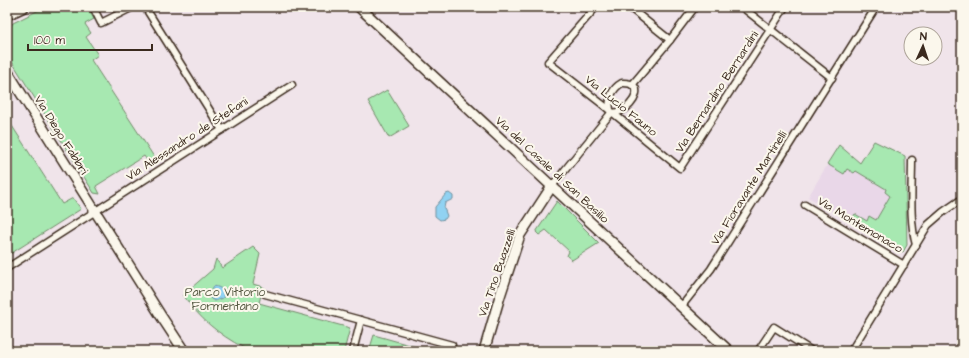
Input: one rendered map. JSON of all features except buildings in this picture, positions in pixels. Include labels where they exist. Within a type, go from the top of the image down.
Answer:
[{"type":"street","points":[[7,15],[24,7]]},
{"type":"street","points":[[93,7],[101,23],[133,7]]},
{"type":"street","points":[[145,7],[222,130]]},
{"type":"street","name":"Via del Casale di San Basilio","points":[[359,7],[729,351]]},
{"type":"street","name":"Via Lucio Fauno","points":[[596,7],[548,62],[680,168]]},
{"type":"street","points":[[629,7],[670,40]]},
{"type":"street","points":[[632,85],[670,40],[695,7]]},
{"type":"street","points":[[742,7],[832,78]]},
{"type":"street","name":"Via Bernardino Bernardini","points":[[680,168],[785,7]]},
{"type":"street","name":"Via Fioravante Martinelli","points":[[682,307],[711,268],[876,7]]},
{"type":"street","name":"Via Diego Fabbri","points":[[7,71],[184,351]]},
{"type":"street","points":[[552,186],[611,113],[621,111],[634,99],[637,91],[632,85],[622,83],[612,92],[609,100],[611,113]]},
{"type":"street","name":"Via Alessandro de Stefani","points":[[95,212],[292,85]]},
{"type":"street","points":[[912,160],[912,209],[914,238],[916,245]]},
{"type":"street","name":"Via Tino Buazzelli","points":[[484,351],[520,235],[552,186]]},
{"type":"street","points":[[851,351],[928,225],[942,212],[962,199]]},
{"type":"street","name":"Via Montemonaco","points":[[805,205],[904,265]]},
{"type":"street","points":[[7,268],[95,212]]},
{"type":"street","points":[[265,294],[452,344]]},
{"type":"street","points":[[353,351],[362,320]]},
{"type":"street","points":[[759,351],[774,327],[812,351]]},
{"type":"shaded area","points":[[874,141],[905,156],[907,245],[903,252],[808,197],[839,145],[860,163]]},
{"type":"green space","points":[[45,7],[87,7],[94,19],[85,24],[91,33],[86,37],[98,55],[91,60],[156,160],[150,164],[144,156],[96,186],[100,194],[94,193],[9,57],[7,51],[7,30],[13,23]]},
{"type":"green space","points":[[387,90],[409,126],[389,138],[368,101]]},
{"type":"green space","points":[[7,118],[62,204],[73,198],[81,209],[7,256]]},
{"type":"green space","points":[[874,141],[905,156],[907,245],[903,252],[850,221],[855,214],[867,221],[869,216],[876,220],[890,196],[885,192],[886,189],[856,171],[854,173],[847,169],[844,174],[827,164],[839,145],[860,163]]},
{"type":"green space","points":[[557,201],[599,243],[572,260],[567,256],[569,251],[546,230],[539,235],[536,232]]},
{"type":"green space","name":"Parco Vittorio Formentano","points":[[253,247],[260,254],[253,284],[263,287],[259,303],[350,328],[344,351],[243,351],[244,348],[210,325],[196,312],[183,295],[213,269],[216,259],[222,268]]},
{"type":"green space","points":[[374,335],[431,351],[369,351]]},
{"type":"water","points":[[449,193],[453,196],[453,199],[445,203],[444,208],[447,216],[445,219],[440,220],[435,216],[435,207],[446,194]]},
{"type":"water","points":[[214,286],[221,288],[224,293],[223,298],[215,301],[209,296]]}]
